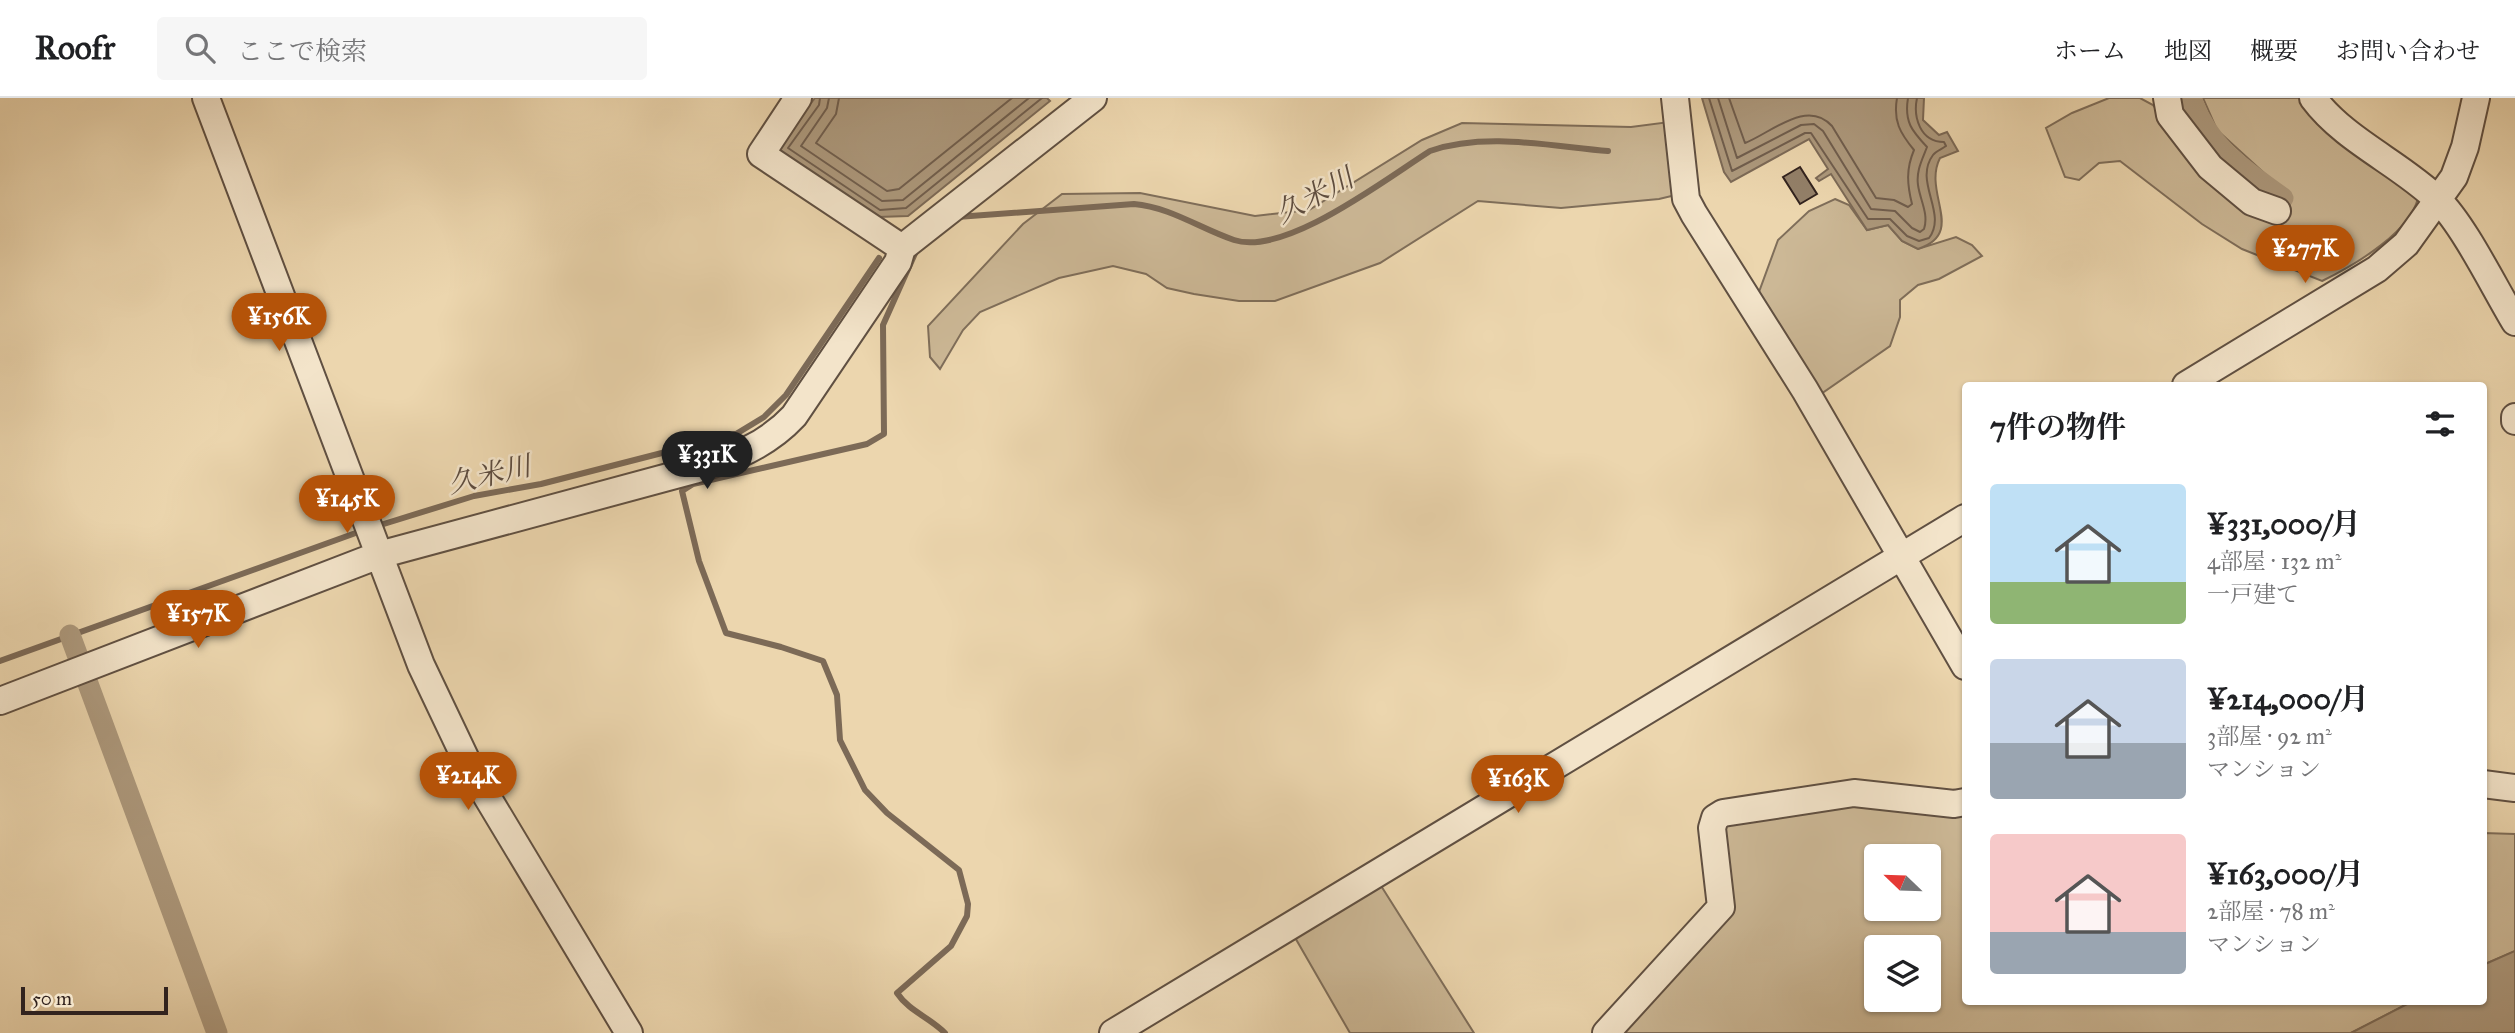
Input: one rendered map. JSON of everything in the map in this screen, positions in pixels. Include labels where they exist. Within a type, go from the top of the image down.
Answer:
[{"type":"street","points":[[206,98],[421,665],[471,770],[629,1033]]},
{"type":"street","points":[[798,98],[761,154],[902,248]]},
{"type":"street","points":[[0,701],[378,553],[694,470],[743,454],[780,432],[794,416],[898,262],[902,248],[1093,98]]},
{"type":"street","points":[[1675,98],[1686,199],[1693,214],[1805,390],[1962,661]]},
{"type":"street","points":[[2167,98],[2170,115],[2210,167],[2252,202],[2277,211]]},
{"type":"street","points":[[2313,98],[2334,121],[2439,200],[2457,224],[2515,322]]},
{"type":"street","points":[[2191,382],[2377,269],[2406,244],[2454,177],[2465,147],[2476,98]]},
{"type":"street","points":[[1113,1033],[1962,520]]},
{"type":"street","points":[[2487,784],[2515,788]]},
{"type":"street","points":[[1606,1033],[1721,907],[1712,828],[1715,818],[1723,813],[1854,793],[1954,804],[1962,803]]},
{"type":"shaded area","points":[[2109,98],[2140,98],[2153,105],[2190,149],[2278,218],[2286,193],[2217,130],[2203,98],[2306,98],[2419,192],[2415,206],[2407,220],[2381,245],[2322,281],[2242,249],[2202,224],[2120,161],[2099,163],[2079,180],[2065,177],[2046,128],[2072,113]]},
{"type":"shaded area","points":[[1669,122],[1680,194],[1659,199],[1561,208],[1478,201],[1380,263],[1275,301],[1239,301],[1194,294],[1167,288],[1146,274],[1113,266],[1059,278],[980,312],[963,330],[940,369],[930,357],[928,326],[1023,224],[1062,194],[1140,193],[1255,216],[1309,210],[1422,140],[1462,123],[1631,127]]},
{"type":"shaded area","points":[[1835,199],[1849,205],[1867,230],[1888,225],[1902,241],[1918,249],[1956,237],[1972,245],[1982,256],[1939,279],[1918,285],[1900,300],[1900,317],[1890,346],[1818,396],[1759,292],[1778,240],[1809,211]]},
{"type":"shaded area","points":[[1840,803],[1962,810],[1962,1005],[2405,1005],[2351,1033],[1615,1033],[1721,915],[1720,822]]},
{"type":"shaded area","points":[[2487,833],[2515,834],[2515,951],[2487,963]]},
{"type":"shaded area","points":[[1378,881],[1474,1033],[1350,1033],[1293,934]]},
{"type":"water","points":[[815,98],[1047,98],[1050,101],[908,216],[878,217],[776,148]]},
{"type":"water","points":[[1702,98],[1924,98],[1923,120],[1939,135],[1947,132],[1958,151],[1940,158],[1936,171],[1942,222],[1940,233],[1932,242],[1918,249],[1902,241],[1888,225],[1867,230],[1831,174],[1819,181],[1816,178],[1828,169],[1809,139],[1731,182],[1724,172]]},
{"type":"water","points":[[2515,951],[2515,1033],[2351,1033],[2405,1005],[2487,1005],[2487,963]]},
{"type":"building","points":[[1800,167],[1817,194],[1800,204],[1783,177]]},
{"type":"waterway","points":[[2191,98],[2207,130],[2228,156],[2283,198]]},
{"type":"waterway","name":"久米川","points":[[957,217],[1134,204],[1160,209],[1234,240],[1255,242],[1280,237],[1307,226],[1363,196],[1430,151],[1451,145],[1495,141],[1608,151]]},
{"type":"waterway","points":[[917,249],[883,325],[884,434],[867,444],[693,484],[682,491],[699,561],[726,633],[823,661],[837,695],[840,740],[865,790],[887,813],[959,870],[968,904],[967,916],[951,946],[897,993],[907,1005],[945,1033]]},
{"type":"waterway","name":"久米川","points":[[374,527],[474,496],[541,484],[736,434],[764,417],[786,395],[879,258]]},
{"type":"waterway","name":"久米川","points":[[0,661],[364,530]]},
{"type":"waterway","points":[[70,635],[217,1033]]}]
